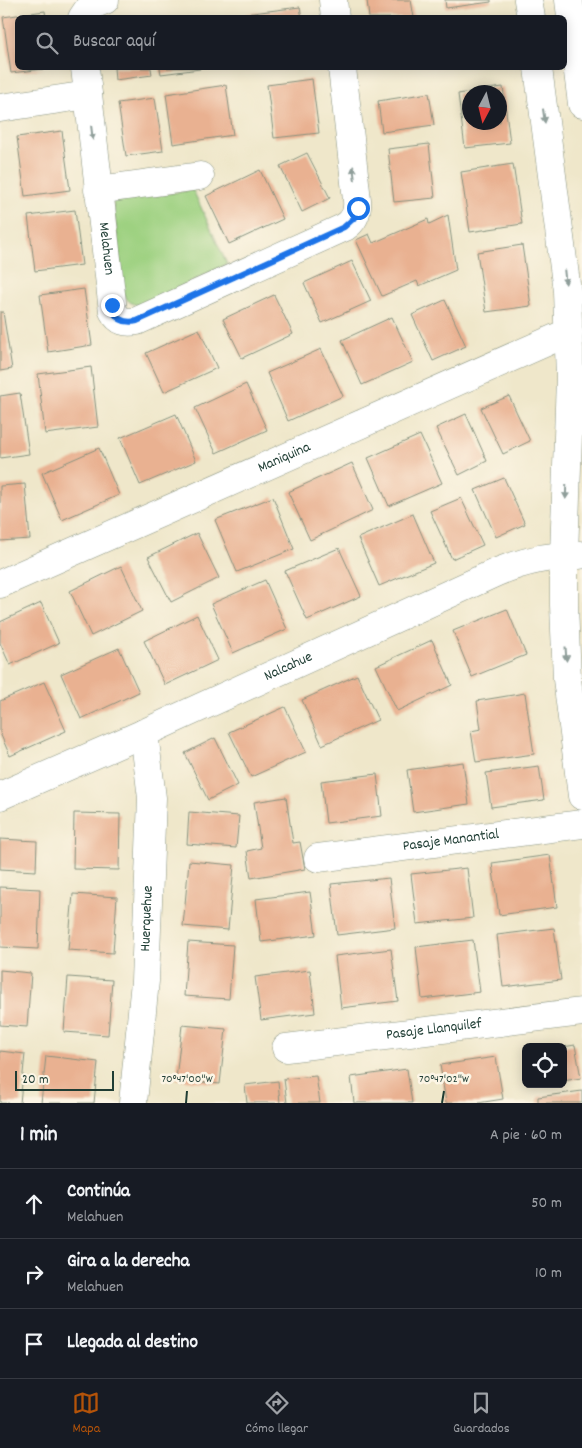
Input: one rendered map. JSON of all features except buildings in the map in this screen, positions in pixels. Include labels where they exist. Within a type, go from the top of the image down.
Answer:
[{"type":"street","points":[[84,15],[90,6],[105,0]]},
{"type":"street","points":[[333,0],[335,15]]},
{"type":"street","points":[[528,0],[530,15]]},
{"type":"street","points":[[569,0],[569,37],[582,104]]},
{"type":"street","name":"Melahuen","points":[[85,70],[113,311],[115,316],[124,322],[137,321],[344,227],[354,218],[358,208],[342,70]]},
{"type":"street","points":[[538,70],[562,252],[569,332],[569,416],[573,555],[567,679],[582,796]]},
{"type":"street","points":[[0,108],[88,95]]},
{"type":"street","points":[[98,190],[200,176]]},
{"type":"street","name":"Maniquina","points":[[0,584],[569,332]]},
{"type":"street","name":"Nalcahue","points":[[0,796],[144,734],[497,572],[531,560],[573,555]]},
{"type":"street","name":"Huerquehue","points":[[134,1103],[145,982],[152,798],[144,734]]},
{"type":"street","name":"Pasaje Manantial","points":[[318,858],[582,824]]},
{"type":"street","name":"Pasaje Llanquilef","points":[[286,1048],[582,1012]]},
{"type":"green space","points":[[193,190],[227,264],[147,304],[136,305],[131,303],[124,295],[113,201]]},
{"type":"route","points":[[112,305],[115,316],[119,319],[124,322],[137,321],[344,227],[354,218],[358,208]]}]
